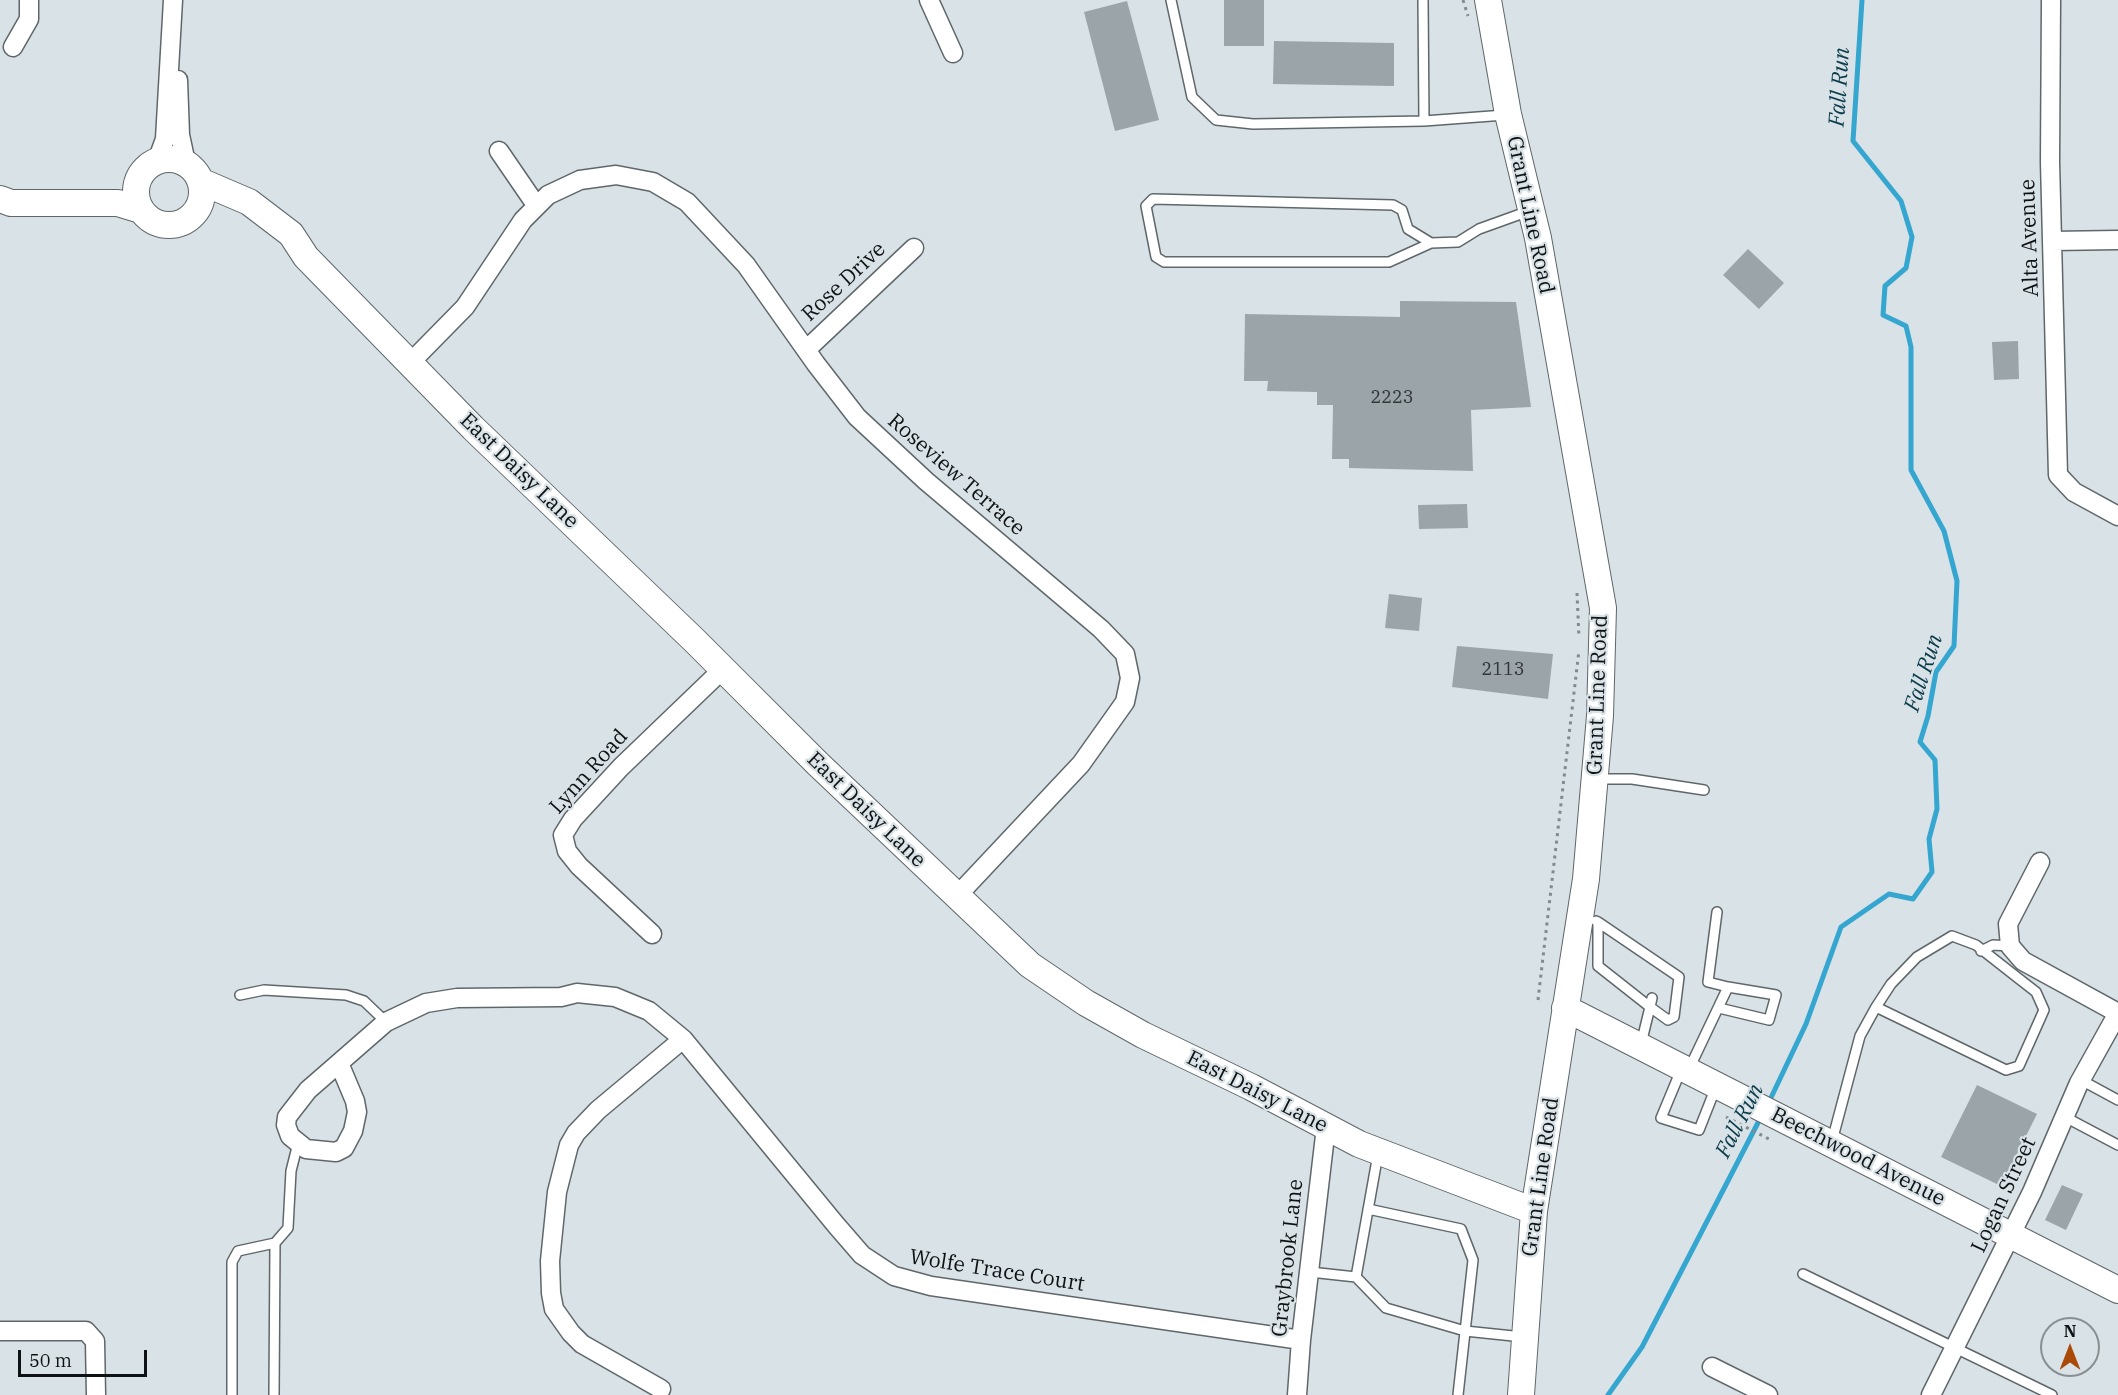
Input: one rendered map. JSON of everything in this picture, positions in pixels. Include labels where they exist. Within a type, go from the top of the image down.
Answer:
[{"type":"street","points":[[13,47],[29,19],[29,0]]},
{"type":"street","points":[[172,41],[177,50],[180,135],[202,198],[196,212],[186,221],[167,225],[150,219],[141,210],[135,195],[165,139],[168,50],[172,41],[173,0]]},
{"type":"street","points":[[929,0],[953,54]]},
{"type":"street","name":"Grant Line Road","points":[[1488,0],[1508,114],[1531,210],[1603,608],[1602,681],[1595,779],[1590,917],[1565,1008],[1534,1211],[1523,1337],[1521,1395]]},
{"type":"street","name":"Alta Avenue","points":[[2051,0],[2052,241],[2058,475],[2074,492],[2118,516]]},
{"type":"street","points":[[498,151],[536,206]]},
{"type":"street","points":[[0,197],[10,192],[118,186],[171,158],[193,172]]},
{"type":"street","name":"East Daisy Lane","points":[[193,172],[260,208],[291,234],[306,257]]},
{"type":"street","name":"Roseview Terrace","points":[[410,363],[465,307],[523,219],[548,195],[580,180],[598,176],[634,177],[670,191],[687,202],[746,265],[857,417],[1101,629],[1125,654],[1130,678],[1125,702],[1081,764],[956,897]]},
{"type":"street","points":[[0,197],[10,202],[118,203],[141,210]]},
{"type":"street","name":"East Daisy Lane","points":[[196,212],[219,208],[231,212],[265,228],[306,257],[522,477],[687,633],[722,670],[956,897],[1030,965],[1086,1003],[1143,1035],[1251,1087],[1326,1127],[1378,1152],[1534,1211]]},
{"type":"street","points":[[2052,241],[2118,240]]},
{"type":"street","name":"Rose Drive","points":[[806,350],[914,248]]},
{"type":"street","name":"Lynn Road","points":[[652,934],[579,866],[567,852],[563,835],[573,819],[621,767],[722,670]]},
{"type":"street","points":[[2040,862],[2008,924],[2010,946],[2023,961],[2118,1013]]},
{"type":"street","name":"Wolfe Trace Court","points":[[298,1143],[291,1136],[286,1125],[287,1117],[308,1090],[386,1022],[426,1003],[457,998],[561,997],[577,993],[596,993],[632,1003],[649,1011],[683,1039],[862,1255],[894,1276],[931,1286],[1301,1340]]},
{"type":"street","name":"Beechwood Avenue","points":[[1565,1008],[1717,1086],[1745,1113],[1774,1128],[1831,1144],[2118,1290]]},
{"type":"street","name":"Logan Street","points":[[1931,1395],[2011,1236],[2081,1080],[2118,1013]]},
{"type":"street","points":[[661,1389],[582,1344],[571,1333],[554,1308],[550,1293],[550,1261],[563,1161],[576,1133],[598,1110],[683,1039]]},
{"type":"street","points":[[298,1143],[306,1149],[328,1153],[344,1148],[357,1112],[356,1101],[339,1064]]},
{"type":"street","name":"Graybrook Lane","points":[[1297,1395],[1301,1340],[1326,1127]]},
{"type":"street","points":[[0,1331],[78,1329],[92,1335],[96,1358],[96,1395]]},
{"type":"street","points":[[1712,1367],[1768,1395]]},
{"type":"lane","points":[[1171,0],[1192,97],[1216,120],[1253,124],[1425,121],[1508,114]]},
{"type":"lane","points":[[1423,0],[1425,121]]},
{"type":"lane","points":[[1431,243],[1408,229],[1402,210],[1393,205],[1153,199],[1146,206],[1156,257],[1164,262],[1389,262],[1431,243],[1458,242],[1479,229],[1531,210]]},
{"type":"lane","points":[[1595,779],[1632,779],[1704,790]]},
{"type":"lane","points":[[1717,912],[1708,982],[1776,995],[1768,1020],[1719,1008]]},
{"type":"lane","points":[[1590,917],[1660,969],[1679,977],[1674,1017],[1668,1020],[1651,1002],[1610,971],[1598,966],[1590,917]]},
{"type":"lane","points":[[1831,1144],[1860,1036],[1876,1007],[1891,984],[1917,957],[1944,939],[1952,936],[1976,945],[2036,992],[2044,1010],[2019,1066],[2006,1070],[1876,1007]]},
{"type":"lane","points":[[1981,951],[1993,945],[2010,946]]},
{"type":"lane","points":[[1717,1086],[1700,1130],[1660,1118],[1728,987]]},
{"type":"lane","points":[[240,994],[264,990],[345,994],[364,1001],[386,1022]]},
{"type":"lane","points":[[1641,1047],[1651,1002]]},
{"type":"lane","points":[[2081,1080],[2118,1100]]},
{"type":"lane","points":[[2065,1117],[2118,1145]]},
{"type":"lane","points":[[232,1395],[232,1262],[238,1251],[275,1243],[288,1228],[291,1171],[298,1143]]},
{"type":"lane","points":[[1356,1277],[1378,1152]]},
{"type":"lane","points":[[1368,1209],[1461,1229],[1473,1260],[1458,1395]]},
{"type":"lane","points":[[274,1395],[275,1243]]},
{"type":"lane","points":[[1310,1272],[1356,1277],[1386,1308],[1466,1331],[1523,1337]]},
{"type":"lane","points":[[1803,1274],[2052,1395]]},
{"type":"path","points":[[1538,1000],[1578,663],[1578,600]]},
{"type":"path","points":[[1726,1117],[1745,1113],[1774,1128]]},
{"type":"building","points":[[1224,0],[1264,0],[1264,46],[1224,46]]},
{"type":"building","points":[[1127,1],[1159,120],[1115,131],[1084,12]]},
{"type":"building","points":[[1274,41],[1394,43],[1394,86],[1273,84]]},
{"type":"building","points":[[1748,249],[1784,283],[1759,309],[1723,275]]},
{"type":"building","points":[[1400,301],[1516,302],[1531,407],[1471,410],[1473,471],[1349,468],[1349,459],[1332,459],[1333,405],[1317,405],[1317,392],[1267,391],[1268,381],[1244,381],[1245,314],[1400,317]]},
{"type":"building","points":[[2018,341],[2019,379],[1994,380],[1992,342]]},
{"type":"building","points":[[1467,504],[1468,528],[1419,529],[1418,505]]},
{"type":"building","points":[[1389,594],[1422,598],[1419,631],[1385,628]]},
{"type":"building","points":[[1457,646],[1553,654],[1548,699],[1452,687]]},
{"type":"building","points":[[1977,1085],[2037,1114],[2001,1186],[1941,1157]]},
{"type":"building","points":[[2062,1185],[2083,1194],[2066,1230],[2045,1220]]},
{"type":"waterway","name":"Fall Run","points":[[1768,1104],[1806,1024],[1841,927],[1889,894],[1913,899],[1932,872],[1929,839],[1937,809],[1935,760],[1920,742],[1928,716],[1936,672],[1954,646],[1957,581],[1944,531],[1911,470],[1911,347],[1906,326],[1883,315],[1885,286],[1906,268],[1912,237],[1901,201],[1853,141],[1862,0]]},
{"type":"waterway","name":"Fall Run","points":[[1608,1395],[1642,1347],[1762,1115]]}]
